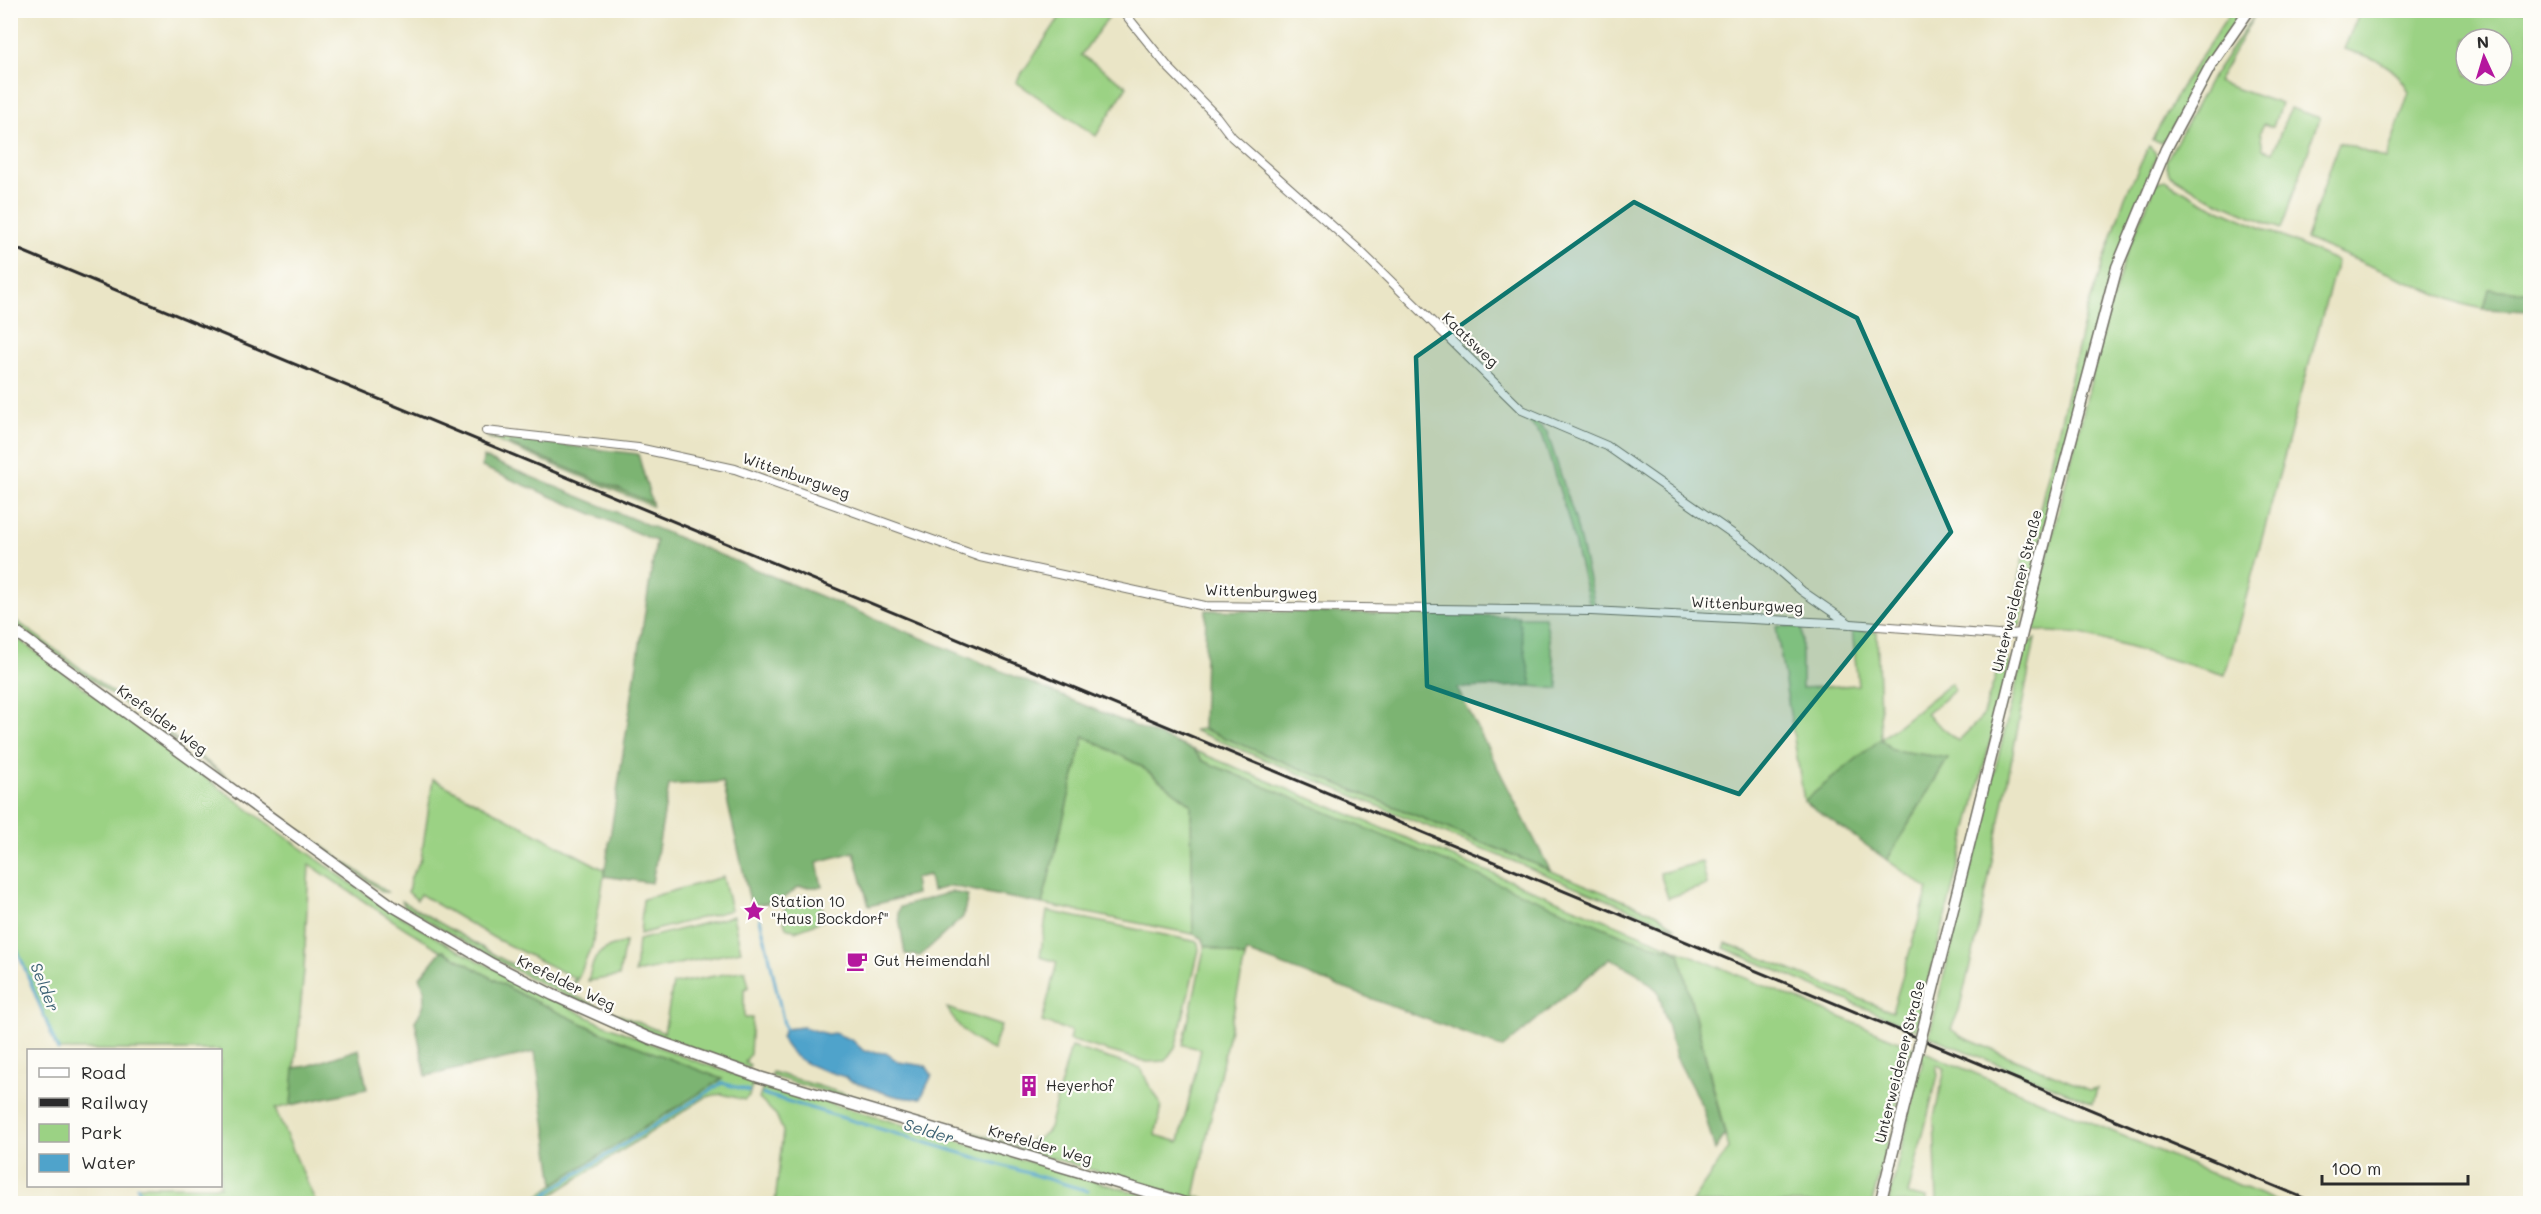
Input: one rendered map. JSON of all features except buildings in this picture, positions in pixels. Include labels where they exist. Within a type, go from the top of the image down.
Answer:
[{"type":"street","name":"Kaatsweg","points":[[1122,10],[1168,67],[1216,116],[1232,137],[1356,248],[1522,410],[1607,446],[1753,548],[1802,591],[1851,624]]},
{"type":"street","name":"Unterweidener Straße","points":[[1880,1203],[2022,633],[2117,267],[2166,149],[2211,65],[2249,10]]},
{"type":"street","name":"Wittenburgweg","points":[[486,431],[638,448],[735,469],[980,557],[1205,606],[1591,611],[1851,624],[1998,635],[2022,633]]},
{"type":"street","name":"Krefelder Weg","points":[[10,628],[391,905],[492,964],[553,995],[649,1038],[759,1077],[1188,1203]]},
{"type":"highlighted area","points":[[1634,202],[1857,318],[1951,532],[1739,794],[1427,686],[1416,357]]},
{"type":"green space","points":[[1064,11],[1113,11],[1081,55],[1127,86],[1096,136],[1016,82]]},
{"type":"green space","points":[[2231,11],[2245,11],[2215,54],[2165,140],[2161,142],[2152,140],[2184,82]]},
{"type":"green space","points":[[2257,11],[2217,82],[2281,104],[2273,127],[2264,124],[2260,132],[2263,149],[2273,152],[2290,108],[2320,118],[2281,229],[2205,196],[2169,174],[2166,161],[2212,77]]},
{"type":"green space","points":[[2360,11],[2530,11],[2530,293],[2489,289],[2484,309],[2462,304],[2306,239],[2339,142],[2386,159],[2409,92],[2404,82],[2390,68],[2364,55],[2344,49]]},
{"type":"green space","points":[[2149,146],[2155,152],[2156,158],[2113,271],[2078,389],[2020,626],[2012,627],[2019,597],[2015,595],[2022,561],[2039,513],[2086,314],[2125,197]]},
{"type":"green space","points":[[2166,181],[2203,202],[2337,261],[2225,675],[2082,634],[2036,631],[2030,627],[2106,320],[2126,255],[2156,183]]},
{"type":"green space","points":[[2489,289],[2530,293],[2530,311],[2484,309]]},
{"type":"green space","points":[[1527,420],[1535,422],[1547,432],[1575,519],[1595,606],[1590,606],[1569,521],[1543,437]]},
{"type":"green space","points":[[487,437],[511,439],[510,444],[652,503],[652,506]]},
{"type":"green space","points":[[511,439],[638,454],[652,503],[509,444]]},
{"type":"green space","points":[[483,457],[1193,750],[1203,761],[1629,938],[1667,949],[1668,946],[1679,953],[1725,1135],[1715,1150],[1703,1108],[1676,1057],[1658,991],[1637,973],[1610,958],[1503,1048],[1247,952],[1245,958],[1205,945],[1202,938],[1193,934],[1191,804],[1139,765],[1084,736],[1042,904],[951,886],[932,891],[929,875],[914,878],[916,894],[869,906],[854,852],[817,862],[822,887],[799,887],[779,901],[751,906],[723,782],[669,785],[652,883],[604,876],[656,541],[482,467]]},
{"type":"green space","points":[[1206,610],[1518,616],[1532,686],[1457,688],[1550,870],[1203,729]]},
{"type":"green space","points":[[10,616],[276,813],[387,892],[383,892],[11,621]]},
{"type":"green space","points":[[1518,617],[1545,617],[1559,689],[1532,686]]},
{"type":"green space","points":[[1776,626],[1802,627],[1802,688],[1858,685],[1852,630],[1877,632],[1881,739],[1951,683],[1955,690],[1926,714],[1958,741],[1982,717],[2004,651],[2010,665],[1916,1030],[1724,948],[1726,943],[1892,1012],[1928,889],[1887,860],[1948,758],[1891,750],[1881,740],[1804,801]]},
{"type":"green space","points":[[10,633],[376,901],[448,945],[596,1021],[681,1056],[754,1081],[749,1096],[744,1100],[722,1094],[706,1097],[539,1203],[529,1203],[554,1184],[722,1079],[597,1030],[495,982],[414,934],[309,864],[304,971],[291,1105],[275,1109],[316,1203],[107,1203],[139,1193],[136,1187],[222,1187],[222,1049],[57,1049],[11,935]]},
{"type":"green space","points":[[2035,639],[1978,933],[1959,1010],[1951,1029],[1962,1037],[2090,1090],[2097,1088],[2093,1103],[1929,1036],[2026,644]]},
{"type":"green space","points":[[1203,729],[1659,915],[1676,928],[1193,730]]},
{"type":"green space","points":[[1084,736],[1139,765],[1191,804],[1193,934],[1042,904]]},
{"type":"green space","points":[[1881,739],[1892,750],[1948,758],[1887,860],[1804,801]]},
{"type":"green space","points":[[1193,750],[1925,1052],[2281,1203],[1937,1203],[1934,1118],[1945,1069],[1936,1064],[1938,1075],[1908,1194],[1926,1198],[1926,1203],[1888,1203],[1923,1059],[1910,1054],[1872,1203],[1691,1203],[1729,1148],[1679,953],[1629,938],[1203,761]]},
{"type":"green space","points":[[433,779],[605,870],[592,947],[574,984],[572,983],[575,978],[494,938],[420,894],[417,900],[408,892],[411,877],[421,859]]},
{"type":"green space","points":[[1702,862],[1707,885],[1668,898],[1660,873]]},
{"type":"green space","points":[[723,877],[731,910],[640,934],[643,899]]},
{"type":"green space","points":[[951,892],[968,895],[963,917],[920,956],[905,954],[898,912],[900,907]]},
{"type":"green space","points":[[801,896],[816,898],[824,911],[822,921],[795,931],[786,927],[782,914],[788,904]]},
{"type":"green space","points":[[402,901],[500,958],[572,995],[664,1033],[673,984],[745,970],[749,987],[744,989],[744,1018],[752,1018],[750,1054],[745,1062],[750,1065],[748,1068],[681,1044],[572,999],[444,931],[403,906]]},
{"type":"green space","points":[[1047,911],[1198,942],[1199,950],[1176,1046],[1165,1061],[1147,1062],[1069,1040],[1071,1031],[1042,1022],[1057,962],[1040,957]]},
{"type":"green space","points":[[733,916],[741,951],[635,973],[638,940]]},
{"type":"green space","points":[[625,942],[619,976],[588,981],[595,958],[608,948]]},
{"type":"green space","points":[[1205,945],[1245,958],[1194,1196],[1218,1203],[1205,1203],[771,1076],[772,1072],[1028,1149],[1031,1138],[1036,1140],[1048,1131],[1071,1047],[1140,1068],[1160,1104],[1161,1113],[1155,1135],[1179,1142],[1201,1049],[1183,1045]]},
{"type":"green space","points":[[442,950],[522,995],[600,1032],[722,1079],[554,1184],[535,1052],[426,1076],[415,1021],[425,1000],[420,977]]},
{"type":"green space","points":[[947,1008],[1001,1026],[993,1050],[966,1033]]},
{"type":"green space","points":[[359,1049],[367,1089],[291,1105],[294,1068],[308,1066]]},
{"type":"green space","points":[[764,1084],[1170,1203],[1122,1203],[1102,1198],[1100,1204],[775,1203],[783,1131],[776,1115],[759,1099]]},
{"type":"water","points":[[803,1027],[827,1034],[834,1033],[852,1040],[864,1051],[886,1053],[899,1062],[926,1066],[932,1075],[921,1098],[884,1093],[849,1081],[845,1077],[817,1068],[799,1059],[792,1054],[781,1037],[785,1029]]},
{"type":"waterway","points":[[760,919],[768,952]]},
{"type":"waterway","name":"Selder","points":[[10,932],[58,1049]]},
{"type":"waterway","points":[[769,955],[785,1029]]},
{"type":"waterway","name":"Selder","points":[[534,1204],[556,1187],[722,1083],[749,1091]]},
{"type":"waterway","name":"Selder","points":[[763,1094],[1088,1191]]},
{"type":"waterway","name":"Selder","points":[[138,1187],[146,1204]]},
{"type":"waterway","name":"Selder","points":[[1105,1196],[1133,1204]]},
{"type":"railway","points":[[10,246],[2318,1204]]},
{"type":"place","name":"Station 10 \"Haus Bockdorf\"","points":[[754,911]]},
{"type":"place","name":"Gut Heimendahl","points":[[857,961]]},
{"type":"place","name":"Heyerhof","points":[[1029,1086]]}]
